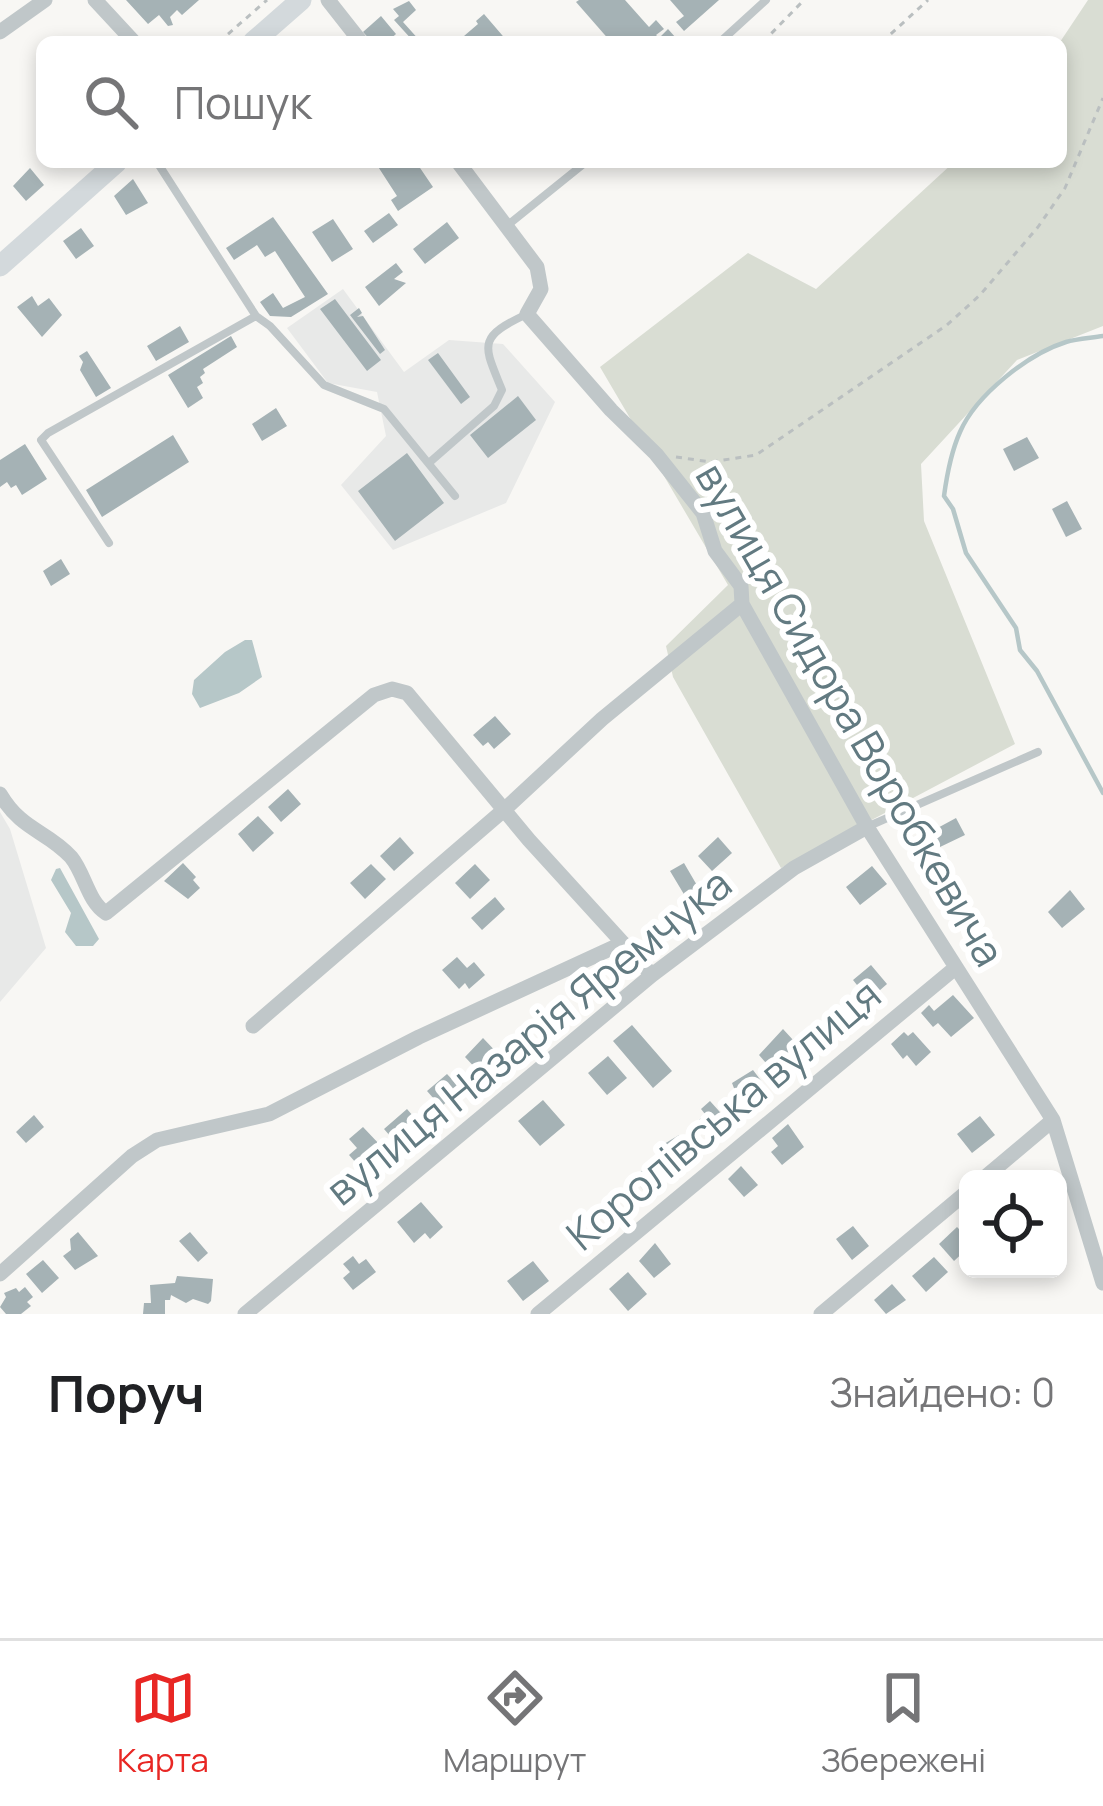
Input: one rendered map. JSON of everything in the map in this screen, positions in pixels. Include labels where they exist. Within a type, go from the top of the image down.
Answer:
[{"type":"main road","points":[[260,36],[301,0]]},
{"type":"main road","points":[[0,266],[110,168]]},
{"type":"street","points":[[0,32],[45,0]]},
{"type":"street","points":[[95,0],[128,36]]},
{"type":"street","points":[[328,0],[356,36]]},
{"type":"street","points":[[463,168],[508,225],[542,279],[527,314]]},
{"type":"street","name":"вулиця Сидора Воробкевича","points":[[527,314],[610,410],[656,454],[703,513],[715,551],[741,586],[742,604],[867,827],[1053,1120],[1103,1283]]},
{"type":"street","points":[[253,1026],[620,703],[742,604]]},
{"type":"street","points":[[0,794],[19,822],[74,861],[98,908],[106,913],[374,694],[392,689],[407,693],[652,975]]},
{"type":"street","name":"вулиця Назарія Яремчука","points":[[245,1314],[652,975],[794,868],[867,827]]},
{"type":"street","points":[[0,1274],[132,1156],[157,1140],[269,1114],[419,1037],[623,944]]},
{"type":"street","name":"Королівська вулиця","points":[[538,1314],[954,969]]},
{"type":"street","points":[[994,1170],[1053,1120]]},
{"type":"street","points":[[820,1314],[959,1198]]},
{"type":"lane","points":[[727,36],[766,0]]},
{"type":"lane","points":[[161,168],[256,316],[271,326],[324,386],[384,409],[455,496]]},
{"type":"lane","points":[[508,225],[579,168]]},
{"type":"lane","points":[[430,462],[494,406],[502,390],[486,354],[490,340],[507,323],[527,314]]},
{"type":"lane","points":[[110,542],[41,440],[256,316]]},
{"type":"lane","points":[[867,827],[1038,752]]},
{"type":"path","points":[[226,36],[267,0]]},
{"type":"path","points":[[769,36],[804,0]]},
{"type":"path","points":[[889,36],[928,0]]},
{"type":"path","points":[[656,454],[711,462],[756,455],[947,325],[980,295],[1065,188],[1103,98]]},
{"type":"shaded area","points":[[1088,0],[1103,0],[1103,326],[1017,360],[921,464],[924,521],[1015,744],[781,868],[673,677],[666,646],[728,585],[600,367],[748,253],[816,289],[947,168],[1067,168],[1064,36]]},
{"type":"shaded area","points":[[343,289],[404,372],[449,340],[503,344],[555,402],[506,503],[393,550],[341,485],[386,436],[377,392],[328,383],[287,328]]},
{"type":"shaded area","points":[[245,640],[252,640],[262,677],[239,693],[200,708],[192,694],[194,680]]},
{"type":"shaded area","points":[[0,812],[10,829],[46,948],[0,1002]]},
{"type":"shaded area","points":[[60,868],[99,939],[93,946],[76,946],[65,932],[71,913],[51,880]]},
{"type":"building","points":[[126,0],[199,0],[182,15],[177,10],[170,17],[173,25],[168,26],[159,15],[148,24]]},
{"type":"building","points":[[625,0],[649,27],[656,20],[664,29],[657,36],[606,36],[576,2]]},
{"type":"building","points":[[670,0],[719,0],[684,31],[676,22],[684,16]]},
{"type":"building","points":[[409,1],[416,10],[403,22],[416,36],[409,36],[394,20],[399,16],[393,9]]},
{"type":"building","points":[[484,14],[503,36],[464,36]]},
{"type":"building","points":[[381,16],[396,34],[367,36],[363,32]]},
{"type":"building","points":[[30,168],[44,185],[26,201],[13,186]]},
{"type":"building","points":[[379,168],[420,168],[433,187],[398,211],[391,200],[397,196]]},
{"type":"building","points":[[133,179],[148,203],[126,215],[114,196]]},
{"type":"building","points":[[389,213],[398,225],[373,243],[364,231]]},
{"type":"building","points":[[273,217],[328,294],[291,317],[270,316],[260,302],[273,293],[283,308],[305,297],[275,251],[265,257],[257,245],[234,260],[226,248]]},
{"type":"building","points":[[333,219],[353,249],[332,262],[312,232]]},
{"type":"building","points":[[447,222],[459,238],[425,264],[413,249]]},
{"type":"building","points":[[81,228],[94,246],[76,259],[63,241]]},
{"type":"building","points":[[396,263],[403,272],[394,279],[406,283],[379,306],[365,287]]},
{"type":"building","points":[[32,296],[38,306],[49,298],[62,315],[42,337],[17,307]]},
{"type":"building","points":[[335,299],[381,360],[367,371],[320,309]]},
{"type":"building","points":[[359,308],[362,313],[357,317],[363,316],[385,350],[380,354],[350,315]]},
{"type":"building","points":[[180,326],[189,342],[156,361],[147,346]]},
{"type":"building","points":[[231,336],[237,347],[203,369],[203,383],[197,387],[203,398],[188,408],[168,375]]},
{"type":"building","points":[[87,351],[111,388],[96,397],[80,370],[79,356]]},
{"type":"building","points":[[438,353],[470,397],[461,404],[428,360]]},
{"type":"building","points":[[518,396],[536,420],[488,458],[470,435]]},
{"type":"building","points":[[276,408],[287,426],[262,441],[252,424]]},
{"type":"building","points":[[173,435],[189,462],[102,517],[86,490]]},
{"type":"building","points":[[1027,437],[1039,458],[1014,471],[1003,449]]},
{"type":"building","points":[[25,444],[47,479],[22,495],[16,485],[11,488],[7,482],[0,487],[0,460]]},
{"type":"building","points":[[407,453],[444,503],[395,541],[358,491]]},
{"type":"building","points":[[1067,501],[1082,529],[1066,537],[1052,509]]},
{"type":"building","points":[[61,559],[70,574],[51,586],[43,571]]},
{"type":"building","points":[[495,716],[511,734],[494,749],[488,742],[483,746],[473,735]]},
{"type":"building","points":[[288,789],[301,804],[281,822],[268,807]]},
{"type":"building","points":[[258,816],[274,833],[253,852],[238,834]]},
{"type":"building","points":[[956,818],[965,835],[940,847],[932,831]]},
{"type":"building","points":[[400,837],[414,853],[394,871],[380,856]]},
{"type":"building","points":[[718,837],[732,853],[712,871],[698,856]]},
{"type":"building","points":[[183,863],[200,888],[188,899],[164,881]]},
{"type":"building","points":[[684,863],[698,887],[685,896],[670,871]]},
{"type":"building","points":[[371,864],[386,879],[365,899],[350,883]]},
{"type":"building","points":[[475,864],[490,880],[470,899],[455,883]]},
{"type":"building","points":[[872,866],[887,884],[860,905],[846,887]]},
{"type":"building","points":[[1070,890],[1085,909],[1062,928],[1048,912]]},
{"type":"building","points":[[495,897],[505,909],[482,930],[471,918]]},
{"type":"building","points":[[457,957],[467,968],[474,962],[485,975],[469,989],[465,983],[459,989],[442,970]]},
{"type":"building","points":[[871,965],[887,984],[863,1005],[855,996],[861,990],[853,980]]},
{"type":"building","points":[[953,995],[974,1018],[951,1037],[921,1013],[929,1005],[934,1011]]},
{"type":"building","points":[[632,1025],[672,1071],[653,1088],[613,1041]]},
{"type":"building","points":[[783,1029],[805,1053],[781,1080],[759,1055]]},
{"type":"building","points":[[904,1032],[908,1036],[913,1032],[931,1052],[916,1066],[891,1044]]},
{"type":"building","points":[[483,1038],[502,1058],[480,1073],[465,1057]]},
{"type":"building","points":[[608,1056],[627,1078],[607,1095],[588,1073]]},
{"type":"building","points":[[753,1070],[766,1087],[748,1106],[732,1083]]},
{"type":"building","points":[[447,1074],[461,1089],[441,1107],[427,1091]]},
{"type":"building","points":[[543,1100],[565,1125],[540,1146],[518,1121]]},
{"type":"building","points":[[710,1101],[728,1121],[717,1131],[713,1126],[706,1132],[697,1122]]},
{"type":"building","points":[[407,1109],[420,1124],[397,1144],[384,1129]]},
{"type":"building","points":[[34,1115],[44,1127],[26,1143],[16,1132]]},
{"type":"building","points":[[980,1116],[995,1135],[972,1153],[957,1134]]},
{"type":"building","points":[[788,1124],[804,1147],[782,1165],[771,1152],[778,1146],[772,1138]]},
{"type":"building","points":[[363,1127],[381,1146],[377,1149],[383,1156],[364,1172],[349,1155],[357,1148],[349,1139]]},
{"type":"building","points":[[679,1135],[695,1154],[674,1164],[659,1147]]},
{"type":"building","points":[[649,1165],[660,1179],[645,1192],[633,1178]]},
{"type":"building","points":[[741,1166],[758,1185],[744,1197],[728,1179]]},
{"type":"building","points":[[421,1202],[443,1227],[430,1239],[425,1233],[414,1243],[397,1222]]},
{"type":"building","points":[[853,1226],[869,1246],[852,1260],[836,1239]]},
{"type":"building","points":[[959,1229],[959,1256],[954,1261],[939,1244]]},
{"type":"building","points":[[78,1232],[98,1256],[75,1270],[63,1256],[71,1250],[70,1239]]},
{"type":"building","points":[[190,1232],[208,1253],[198,1262],[179,1241]]},
{"type":"building","points":[[655,1243],[671,1264],[654,1278],[639,1261]]},
{"type":"building","points":[[353,1256],[359,1264],[366,1259],[376,1272],[353,1290],[343,1278],[350,1272],[343,1264]]},
{"type":"building","points":[[934,1257],[948,1272],[926,1292],[912,1276]]},
{"type":"building","points":[[43,1260],[59,1278],[42,1293],[26,1274]]},
{"type":"building","points":[[533,1261],[549,1281],[523,1301],[507,1281]]},
{"type":"building","points":[[628,1272],[647,1294],[628,1311],[609,1289]]},
{"type":"building","points":[[177,1276],[213,1279],[211,1301],[186,1303],[171,1295],[165,1300],[165,1314],[143,1314],[144,1303],[151,1303],[150,1285],[175,1283]]},
{"type":"building","points":[[892,1284],[906,1300],[886,1314],[874,1300]]},
{"type":"building","points":[[25,1287],[33,1297],[27,1302],[31,1306],[21,1314],[6,1314],[0,1307],[4,1293]]},
{"type":"waterway","points":[[1103,336],[1051,348],[991,390],[960,432],[944,496],[953,509],[966,553],[1016,628],[1020,650],[1037,671],[1103,793]]}]
